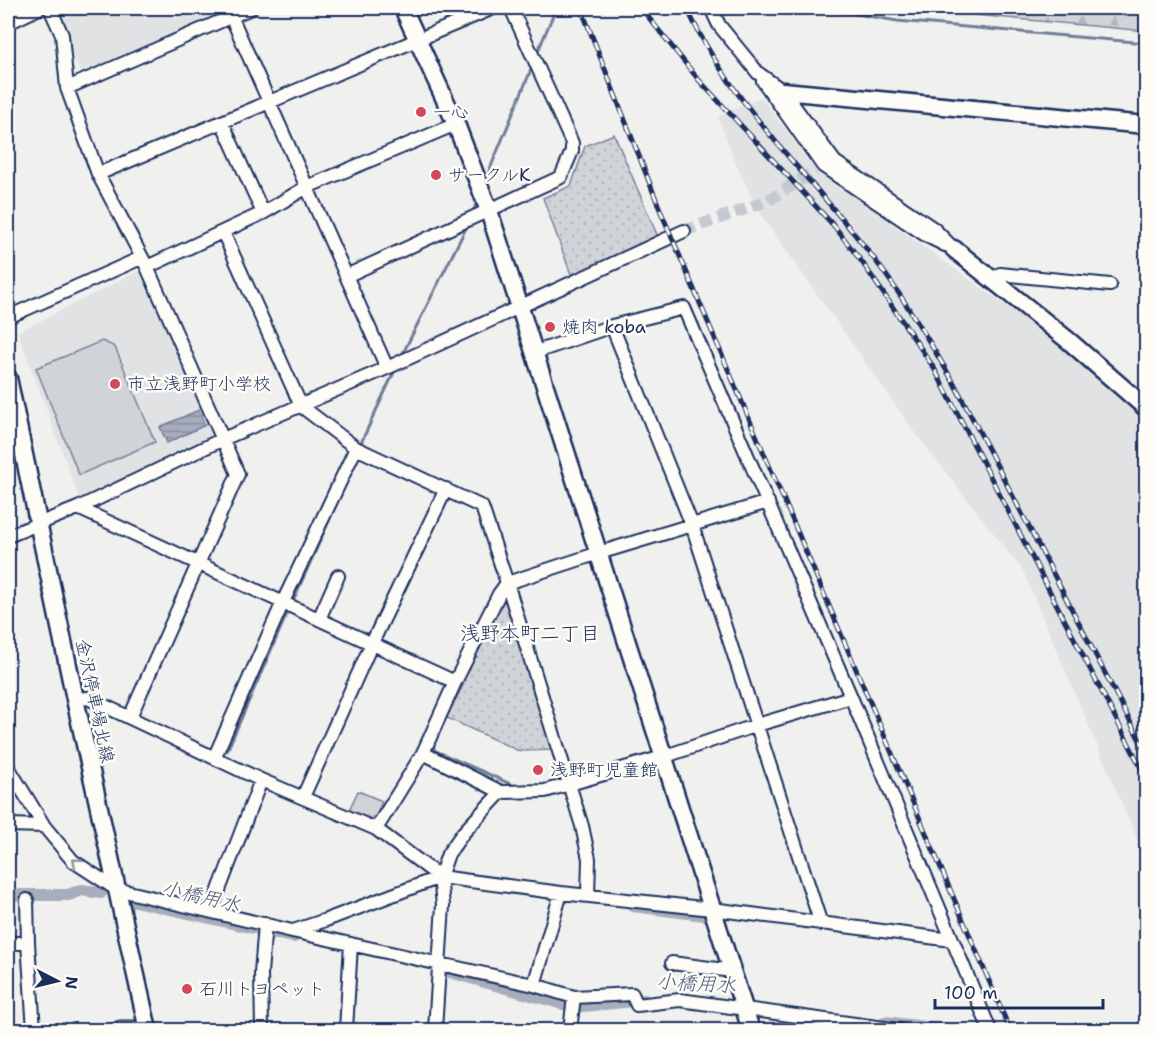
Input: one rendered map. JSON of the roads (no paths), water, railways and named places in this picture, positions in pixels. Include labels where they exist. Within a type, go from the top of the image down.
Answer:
[{"type":"street","points":[[8,22],[39,8]]},
{"type":"street","points":[[50,8],[62,35],[67,88],[98,174],[144,262],[238,474],[130,717]]},
{"type":"street","points":[[67,88],[251,8]]},
{"type":"street","points":[[403,8],[456,124],[489,211],[536,352],[751,1030]]},
{"type":"street","points":[[98,174],[494,8]]},
{"type":"street","points":[[346,276],[561,177],[572,151],[572,143],[511,8]]},
{"type":"street","points":[[711,8],[719,25],[758,74],[819,169],[927,236],[954,249]]},
{"type":"street","points":[[231,16],[387,368]]},
{"type":"street","points":[[758,74],[783,91],[835,162],[934,229],[954,249],[1069,341],[1146,408]]},
{"type":"street","points":[[783,91],[1146,125]]},
{"type":"street","points":[[222,122],[263,213]]},
{"type":"street","points":[[8,317],[223,232],[263,213],[307,187],[456,124]]},
{"type":"street","points":[[8,536],[78,508],[223,439],[387,368],[684,231]]},
{"type":"street","points":[[223,232],[301,406],[356,448],[482,507],[582,826],[589,859],[588,895]]},
{"type":"street","points":[[992,280],[1000,274],[1110,285]]},
{"type":"street","points":[[536,352],[612,326],[684,308],[851,697],[990,1030]]},
{"type":"street","points":[[612,326],[692,525],[821,924]]},
{"type":"street","name":"金沢停車場北線","points":[[8,378],[116,890],[149,1030]]},
{"type":"street","points":[[215,756],[283,602],[356,448]]},
{"type":"street","points":[[303,797],[372,643],[446,489]]},
{"type":"street","points":[[376,829],[423,753],[455,682],[499,594],[507,583],[768,502]]},
{"type":"street","points":[[78,508],[455,682]]},
{"type":"street","points":[[319,619],[338,576]]},
{"type":"street","points":[[423,753],[501,792],[545,791],[663,757],[757,725],[851,697]]},
{"type":"street","points":[[75,699],[88,698],[215,756],[261,780],[376,829],[440,877]]},
{"type":"street","points":[[8,767],[44,826],[73,861],[116,890],[441,965],[534,984],[574,997],[632,994],[637,1005],[680,1000],[899,1030]]},
{"type":"street","points":[[211,912],[261,780]]},
{"type":"street","points":[[435,1030],[441,965],[443,905],[440,877],[448,854],[458,840],[501,792]]},
{"type":"street","points":[[8,825],[44,826]]},
{"type":"street","points":[[292,931],[326,921],[440,877],[952,940]]},
{"type":"street","points":[[534,984],[561,893]]},
{"type":"street","points":[[27,900],[34,1030]]},
{"type":"street","points":[[262,1030],[261,973],[266,924]]},
{"type":"street","points":[[8,942],[28,943]]},
{"type":"street","points":[[346,1030],[351,944]]},
{"type":"street","points":[[672,963],[732,971]]},
{"type":"street","points":[[570,1030],[574,997]]},
{"type":"street","points":[[120,1030],[149,1030]]},
{"type":"water","points":[[199,410],[205,425],[167,443],[160,427]]},
{"type":"waterway","points":[[536,56],[556,8]]},
{"type":"waterway","points":[[748,8],[851,13],[897,21],[1146,43]]},
{"type":"waterway","points":[[485,181],[533,65]]},
{"type":"waterway","points":[[472,215],[478,198]]},
{"type":"waterway","points":[[401,357],[467,226]]},
{"type":"waterway","points":[[359,447],[396,368]]},
{"type":"waterway","points":[[292,603],[342,492]]},
{"type":"waterway","points":[[227,751],[289,609]]},
{"type":"waterway","points":[[448,712],[463,684]]},
{"type":"waterway","points":[[434,742],[434,750],[517,787]]},
{"type":"waterway","name":"小橋用水","points":[[8,895],[68,895],[82,890],[101,893]]},
{"type":"waterway","name":"小橋用水","points":[[135,901],[258,929]]},
{"type":"waterway","points":[[633,906],[704,915]]},
{"type":"waterway","name":"小橋用水","points":[[269,932],[294,937]]},
{"type":"waterway","name":"小橋用水","points":[[446,971],[574,1007],[644,1000]]},
{"type":"waterway","name":"小橋用水","points":[[885,1022],[949,1030]]},
{"type":"tunnel","points":[[684,231],[767,201],[815,171]]},
{"type":"railway","points":[[581,8],[661,212],[1010,1030]]},
{"type":"railway","points":[[641,8],[698,79],[835,227],[862,262],[934,368],[1146,777]]},
{"type":"railway","points":[[687,8],[725,76],[772,137],[872,256],[925,334],[954,383],[1146,752]]},
{"type":"place","name":"一心","points":[[421,112]]},
{"type":"place","name":"サークルK","points":[[436,175]]},
{"type":"place","name":"焼肉 koba","points":[[550,327]]},
{"type":"place","name":"市立浅野町小学校","points":[[115,384]]},
{"type":"place","name":"浅野町児童館","points":[[538,770]]},
{"type":"place","name":"石川トヨペット","points":[[187,989]]},
{"type":"district","name":"浅野本町二丁目","points":[[530,633]]}]
